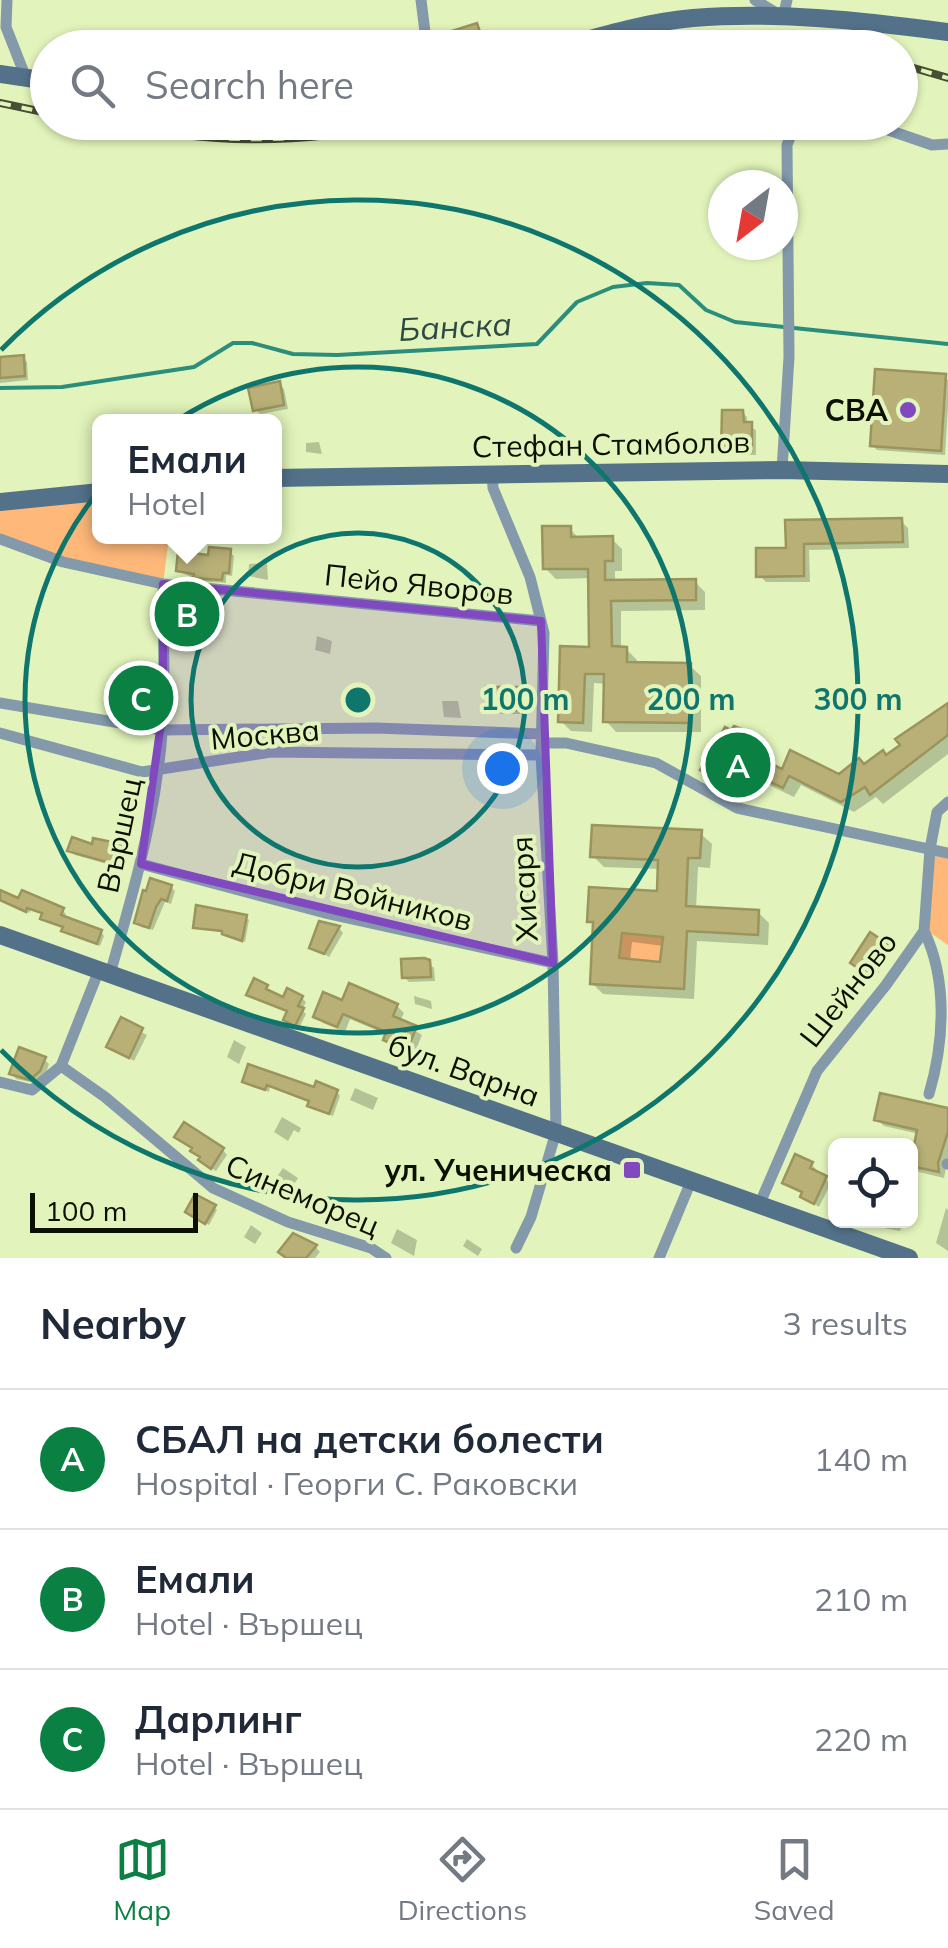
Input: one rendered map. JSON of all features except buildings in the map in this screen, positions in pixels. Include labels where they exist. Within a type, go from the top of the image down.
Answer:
[{"type":"street","points":[[7,0],[6,27],[26,78]]},
{"type":"street","points":[[421,0],[425,30]]},
{"type":"street","points":[[755,0],[948,32]]},
{"type":"street","points":[[629,30],[692,18],[785,8]]},
{"type":"street","points":[[0,74],[30,79]]},
{"type":"street","points":[[918,139],[948,144]]},
{"type":"street","points":[[782,470],[789,348],[790,140]]},
{"type":"street","name":"Стефан Стамболов","points":[[282,478],[782,470],[948,474]]},
{"type":"street","name":"Хисаря","points":[[492,472],[493,488],[530,578],[544,633],[541,744],[554,964],[556,1132],[531,1217],[516,1248]]},
{"type":"street","points":[[0,502],[92,493]]},
{"type":"street","name":"Пейо Яворов","points":[[0,539],[63,562],[163,584],[541,621]]},
{"type":"street","name":"Вършец","points":[[61,1066],[105,972],[141,864],[162,730],[163,584]]},
{"type":"street","name":"Москва","points":[[0,703],[162,730],[376,728],[541,744]]},
{"type":"street","name":"Москва","points":[[0,733],[142,772],[271,752],[541,744]]},
{"type":"street","points":[[541,744],[566,743],[656,764],[736,808],[948,853]]},
{"type":"street","name":"Шейново","points":[[760,1203],[817,1071],[924,932],[930,849],[937,812],[948,802]]},
{"type":"street","name":"Добри Войников","points":[[141,864],[329,914],[554,964]]},
{"type":"street","points":[[924,932],[934,951],[940,977],[941,1023],[930,1094]]},
{"type":"street","name":"бул. Варна","points":[[0,935],[760,1203],[864,1250],[909,1258]]},
{"type":"street","points":[[0,1082],[32,1090],[61,1066]]},
{"type":"street","name":"Синеморец","points":[[61,1066],[105,1097],[213,1188],[288,1222],[371,1248],[386,1258]]},
{"type":"street","points":[[660,1258],[692,1179]]},
{"type":"highlighted area","points":[[163,584],[541,621],[553,963],[141,864],[163,709]]},
{"type":"shaded area","points":[[92,493],[92,544],[168,544],[163,584],[63,562],[0,539],[0,502]]},
{"type":"shaded area","points":[[933,855],[948,858],[948,945],[929,932]]},
{"type":"shaded area","points":[[664,928],[660,962],[619,958],[622,933]]},
{"type":"waterway","name":"Банска","points":[[0,388],[62,387],[194,367],[233,343],[252,343],[293,354],[337,355],[537,344],[577,302],[613,287],[647,283],[679,285],[706,310],[735,322],[784,327]]},
{"type":"waterway","name":"Банска","points":[[794,328],[948,344]]},
{"type":"railway","points":[[918,69],[948,78]]},
{"type":"railway","points":[[0,103],[30,109]]},
{"type":"place","name":"CBA","points":[[908,410]]},
{"type":"place","name":"Емали","points":[[187,614]]},
{"type":"place","name":"Дарлинг","points":[[141,698]]},
{"type":"place","name":"СБАЛ на детски болести","points":[[738,765]]},
{"type":"place","name":"ул. Ученическа","points":[[632,1170]]}]
